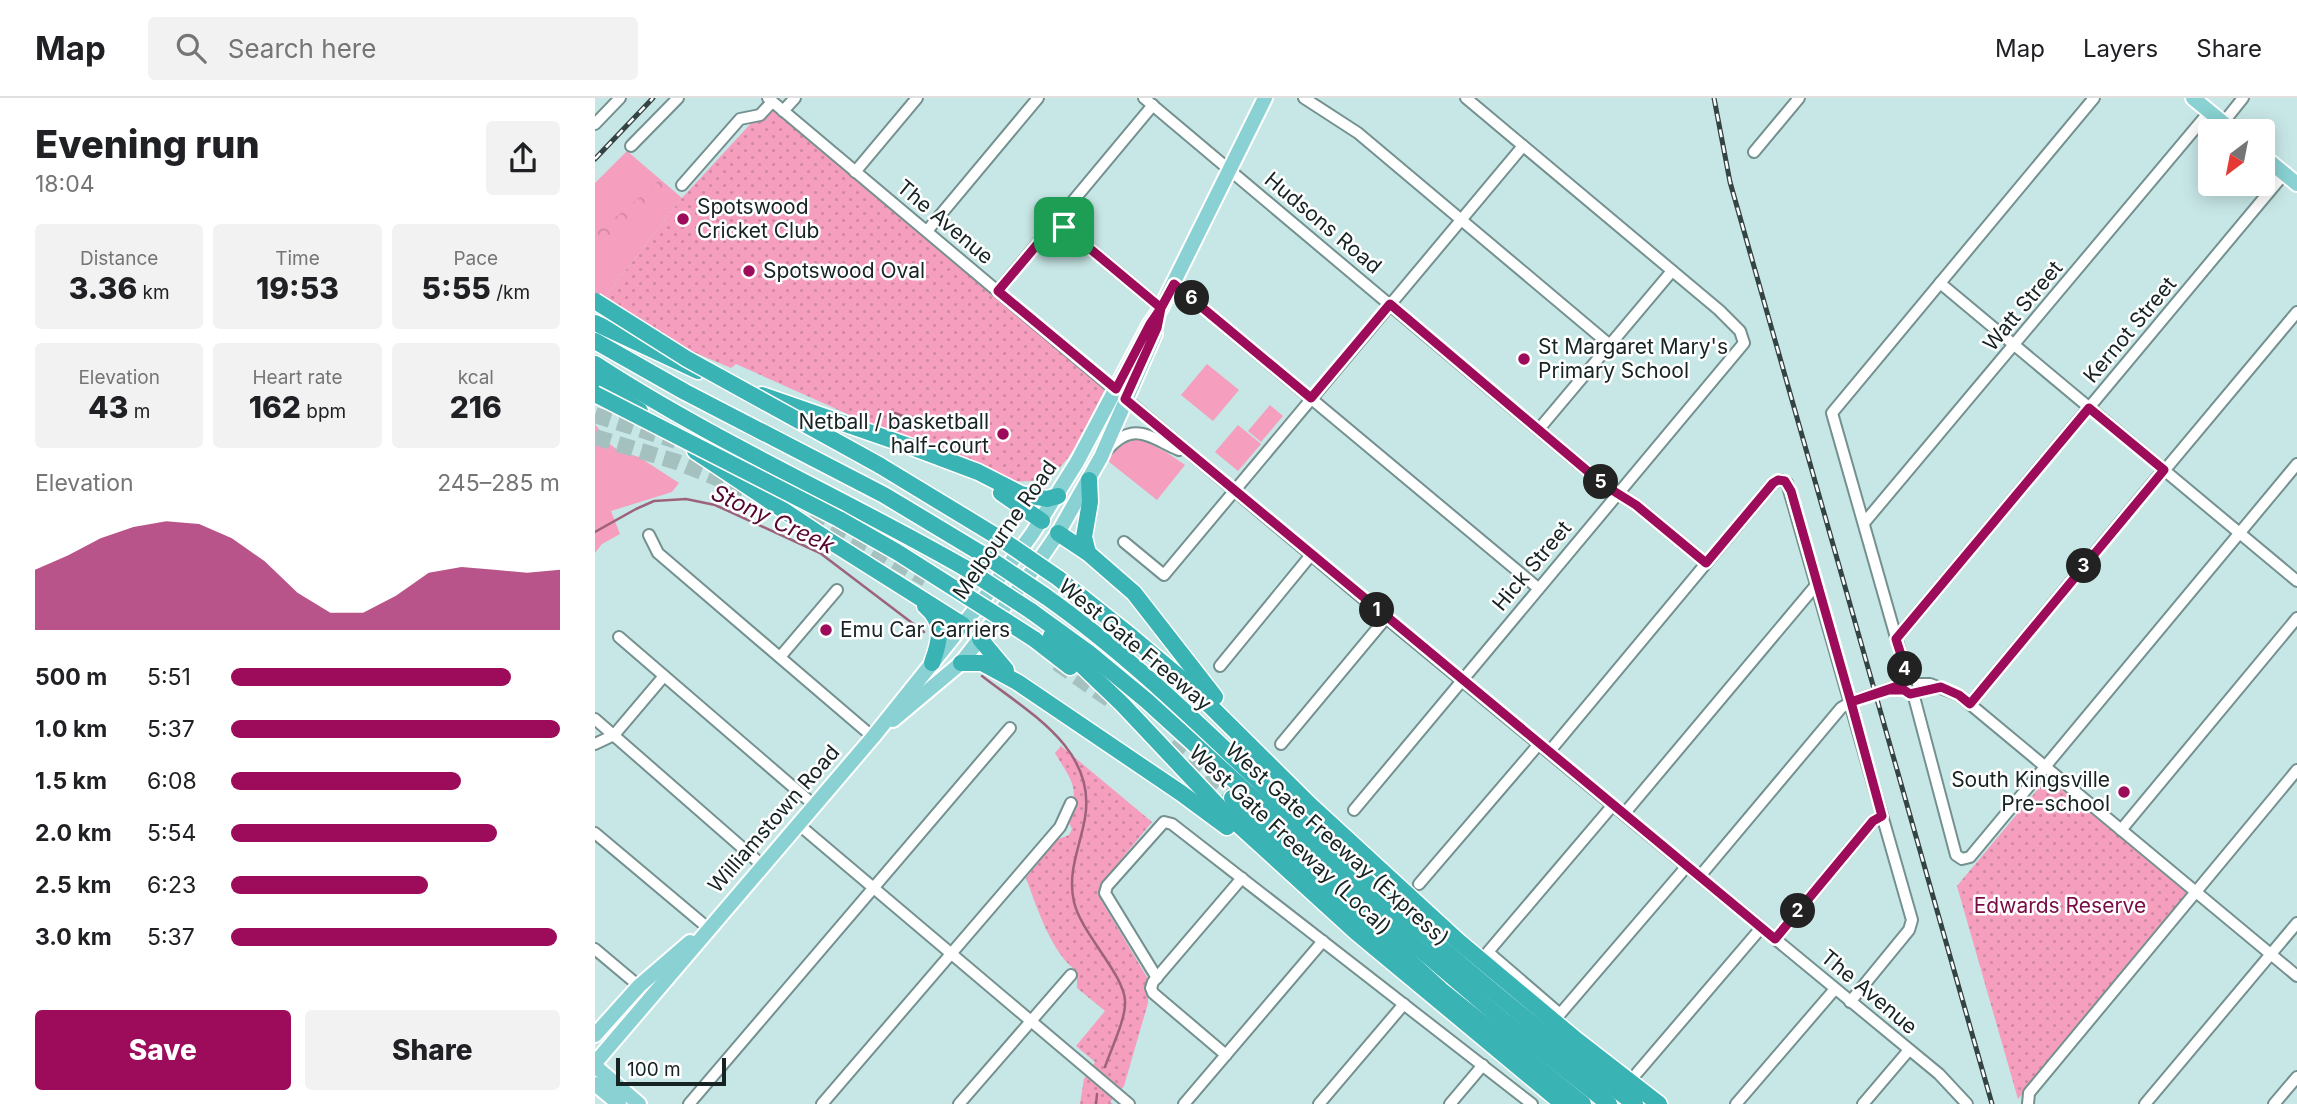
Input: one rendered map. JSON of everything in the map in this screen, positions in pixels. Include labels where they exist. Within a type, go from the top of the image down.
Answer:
[{"type":"highway","points":[[595,301],[687,359],[946,505],[1058,578],[1189,685],[1366,857],[1519,993],[1659,1104]]},
{"type":"highway","points":[[595,323],[666,358],[733,385],[873,432],[978,472],[1021,494],[1047,499],[1058,496]]},
{"type":"highway","name":"West Gate Freeway","points":[[595,341],[674,386],[884,495],[987,557],[1084,624],[1147,677],[1373,887],[1488,989]]},
{"type":"highway","name":"West Gate Freeway (Local)","points":[[595,364],[685,418],[894,527],[1002,591],[1029,612],[1122,704],[1221,809],[1356,932],[1563,1104]]},
{"type":"highway","points":[[595,380],[740,482],[963,625]]},
{"type":"highway","points":[[595,394],[839,519],[897,552],[1034,639],[1087,681],[1182,767]]},
{"type":"highway","points":[[944,460],[1001,493],[1041,521]]},
{"type":"highway","points":[[1088,553],[1084,537],[1090,502],[1089,480]]},
{"type":"highway","points":[[1058,533],[1088,553],[1134,593],[1213,696],[1366,857]]},
{"type":"highway","points":[[905,588],[929,609],[939,625],[940,641],[932,663]]},
{"type":"highway","name":"West Gate Freeway (Express)","points":[[1029,612],[1089,653],[1156,709],[1375,910],[1504,1021],[1609,1104]]},
{"type":"highway","points":[[980,639],[1017,682]]},
{"type":"highway","points":[[961,663],[982,663],[1017,682],[1200,805],[1356,932]]},
{"type":"highway","points":[[1232,798],[1441,990],[1583,1104]]},
{"type":"highway","points":[[1488,989],[1537,1017],[1659,1104]]},
{"type":"highway","points":[[1488,989],[1557,1046],[1635,1104]]},
{"type":"main road","name":"Melbourne Road","points":[[963,625],[1058,496],[1120,394],[1157,328],[1161,309],[1265,98]]},
{"type":"main road","points":[[2193,98],[2218,119]]},
{"type":"main road","points":[[2275,166],[2297,184]]},
{"type":"main road","name":"Melbourne Road","points":[[1058,533],[1101,457],[1120,394]]},
{"type":"main road","points":[[1041,521],[1058,533]]},
{"type":"main road","name":"Williamstown Road","points":[[873,737],[961,663],[1058,533]]},
{"type":"main road","points":[[963,625],[980,639]]},
{"type":"main road","name":"Williamstown Road","points":[[595,1064],[873,737],[963,625]]},
{"type":"main road","name":"Williamstown Road","points":[[596,1032],[667,960],[708,928]]},
{"type":"main road","points":[[595,1064],[639,1104]]},
{"type":"main road","points":[[595,1084],[619,1104]]},
{"type":"street","points":[[595,124],[620,98]]},
{"type":"street","points":[[631,146],[678,98]]},
{"type":"street","points":[[783,111],[795,98]]},
{"type":"street","points":[[855,172],[917,98]]},
{"type":"street","points":[[927,231],[1038,98]]},
{"type":"street","points":[[1304,98],[1358,133],[1610,345]]},
{"type":"street","points":[[1467,98],[1672,271],[1539,429]]},
{"type":"street","points":[[1754,152],[1799,98]]},
{"type":"street","points":[[2094,98],[1832,413],[1956,855],[1962,859],[1970,856],[2297,464]]},
{"type":"street","points":[[2232,119],[2243,98]]},
{"type":"street","points":[[682,185],[740,119],[760,115],[770,100]]},
{"type":"street","name":"The Avenue","points":[[770,100],[1386,618],[1938,1074],[1967,1104]]},
{"type":"street","points":[[998,291],[1057,221],[1149,102]]},
{"type":"street","name":"Hudsons Road","points":[[1149,102],[1604,485],[1636,505],[1706,563]]},
{"type":"street","name":"Watt Street","points":[[1864,523],[2015,346],[2209,111]]},
{"type":"street","points":[[1124,542],[1164,575],[1523,146]]},
{"type":"street","name":"Kernot Street","points":[[1896,639],[2284,174]]},
{"type":"street","points":[[1057,221],[1161,309]]},
{"type":"street","name":"Hick Street","points":[[1354,810],[1538,587],[1741,348],[1744,340],[1732,321],[1672,271]]},
{"type":"street","points":[[1940,283],[2297,581]]},
{"type":"street","points":[[1174,284],[1538,587]]},
{"type":"street","points":[[1970,704],[2297,312]]},
{"type":"street","name":"The Avenue","points":[[1101,457],[1116,440],[1128,434],[1139,433],[1155,437],[1194,457]]},
{"type":"street","points":[[1549,752],[1773,483],[1781,480],[1787,483],[1912,925],[1850,1002]]},
{"type":"street","points":[[649,535],[659,553],[873,737]]},
{"type":"street","points":[[1220,666],[1311,555]]},
{"type":"street","points":[[1624,814],[1817,584]]},
{"type":"street","points":[[780,657],[837,590]]},
{"type":"street","points":[[1281,744],[1386,618]]},
{"type":"street","points":[[2121,830],[2297,618]]},
{"type":"street","points":[[619,637],[814,805]]},
{"type":"street","points":[[595,744],[614,735],[664,677]]},
{"type":"street","points":[[1700,876],[1833,716],[1851,702],[1909,684],[1941,687],[1959,695],[2297,976]]},
{"type":"street","points":[[595,719],[762,865]]},
{"type":"street","points":[[689,1104],[1010,728]]},
{"type":"street","points":[[1419,884],[1539,744]]},
{"type":"street","points":[[2028,1104],[2029,1093],[2297,770]]},
{"type":"street","points":[[822,1104],[1061,827],[1071,803]]},
{"type":"street","points":[[1613,805],[1488,952],[1560,1014],[1687,866]]},
{"type":"street","points":[[1775,939],[1873,821],[1882,816]]},
{"type":"street","points":[[1226,1055],[1153,993],[1154,982],[1106,897],[1106,890],[1164,822],[1171,824],[1242,878],[1532,1104]]},
{"type":"street","points":[[798,824],[1129,1104]]},
{"type":"street","points":[[595,833],[708,928]]},
{"type":"street","points":[[1154,982],[1242,878]]},
{"type":"street","points":[[2145,1104],[2297,923]]},
{"type":"street","points":[[1637,1073],[1761,928]]},
{"type":"street","points":[[1184,1104],[1323,941]]},
{"type":"street","points":[[595,949],[639,986]]},
{"type":"street","points":[[975,1104],[963,1100],[1071,975]]},
{"type":"street","points":[[1736,1104],[1835,989]]},
{"type":"street","points":[[1319,1104],[1404,1004]]},
{"type":"street","points":[[1863,1104],[1909,1050]]},
{"type":"street","points":[[1450,1104],[1483,1065]]},
{"type":"street","points":[[2274,1104],[2297,1076]]},
{"type":"green space","points":[[768,105],[1105,389],[1078,442],[1065,462],[1052,474],[1035,480],[1010,481],[890,433],[736,364],[731,368],[665,340],[598,306],[682,198]]},
{"type":"green space","points":[[627,151],[682,198],[598,306],[595,304],[595,183]]},
{"type":"green space","points":[[662,181],[665,185],[663,188],[643,206],[627,227],[595,251],[595,232],[657,182]]},
{"type":"green space","points":[[1207,364],[1239,390],[1213,421],[1181,395]]},
{"type":"green space","points":[[1270,405],[1283,416],[1261,442],[1248,431]]},
{"type":"green space","points":[[595,424],[619,451],[639,457],[679,483],[672,492],[611,511],[620,534],[602,544],[595,553]]},
{"type":"green space","points":[[1238,425],[1261,444],[1238,471],[1215,452]]},
{"type":"green space","points":[[1140,439],[1185,465],[1157,500],[1108,461],[1121,446]]},
{"type":"green space","points":[[1061,746],[1152,822],[1106,878],[1100,898],[1148,979],[1148,1003],[1124,1086],[1110,1102],[1113,1104],[1080,1104],[1084,1079],[1095,1062],[1076,1046],[1105,1011],[1077,988],[1077,971],[1068,964],[1053,942],[1026,878],[1056,840],[1069,835],[1072,829],[1068,820],[1074,792],[1055,753]]},
{"type":"green space","name":"Edwards Reserve","points":[[2043,783],[2053,783],[2192,892],[2018,1099],[1957,886]]},
{"type":"waterway","points":[[895,413],[916,421],[928,417],[938,420]]},
{"type":"waterway","name":"Stony Creek","points":[[595,532],[654,501],[686,499],[715,505],[820,553],[924,632]]},
{"type":"waterway","name":"Stony Creek","points":[[982,676],[1055,735],[1070,752],[1080,772],[1086,794],[1085,818],[1073,870],[1074,902],[1085,927],[1118,978],[1125,1001],[1121,1025],[1105,1067]]},
{"type":"waterway","name":"Stony Creek","points":[[1096,1104],[1097,1094]]},
{"type":"tunnel","points":[[595,415],[676,441]]},
{"type":"tunnel","points":[[595,437],[677,462],[744,489]]},
{"type":"tunnel","points":[[769,476],[819,498]]},
{"type":"tunnel","points":[[788,507],[874,549],[926,579]]},
{"type":"tunnel","points":[[1057,663],[1116,704]]},
{"type":"tunnel","points":[[1169,746],[1232,798]]},
{"type":"tunnel","points":[[1213,752],[1253,784]]},
{"type":"railway","points":[[595,159],[653,98]]},
{"type":"railway","points":[[1714,98],[1730,182],[1992,1104]]},
{"type":"place","name":"Spotswood Cricket Club","points":[[683,219]]},
{"type":"place","name":"Spotswood Oval","points":[[749,271]]},
{"type":"place","name":"St Margaret Mary's Primary School","points":[[1524,359]]},
{"type":"place","name":"Netball / basketball half-court","points":[[1003,434]]},
{"type":"place","name":"Emu Car Carriers","points":[[826,630]]},
{"type":"place","name":"South Kingsville Pre-school","points":[[2124,792]]},
{"type":"route","points":[[1064,227],[1057,221],[998,291],[1116,389],[1150,324],[1161,308],[1174,284],[1311,398],[1390,304],[1604,485],[1627,498],[1706,563],[1773,483],[1776,480],[1785,481],[1791,491],[1851,702],[1903,684],[1905,669],[1896,639],[2089,408],[2164,470],[1970,704],[1959,695],[1941,687],[1910,694],[1904,690],[1889,690],[1851,702],[1882,816],[1873,821],[1775,939],[1125,399],[1157,328],[1161,308],[1064,227]]}]
